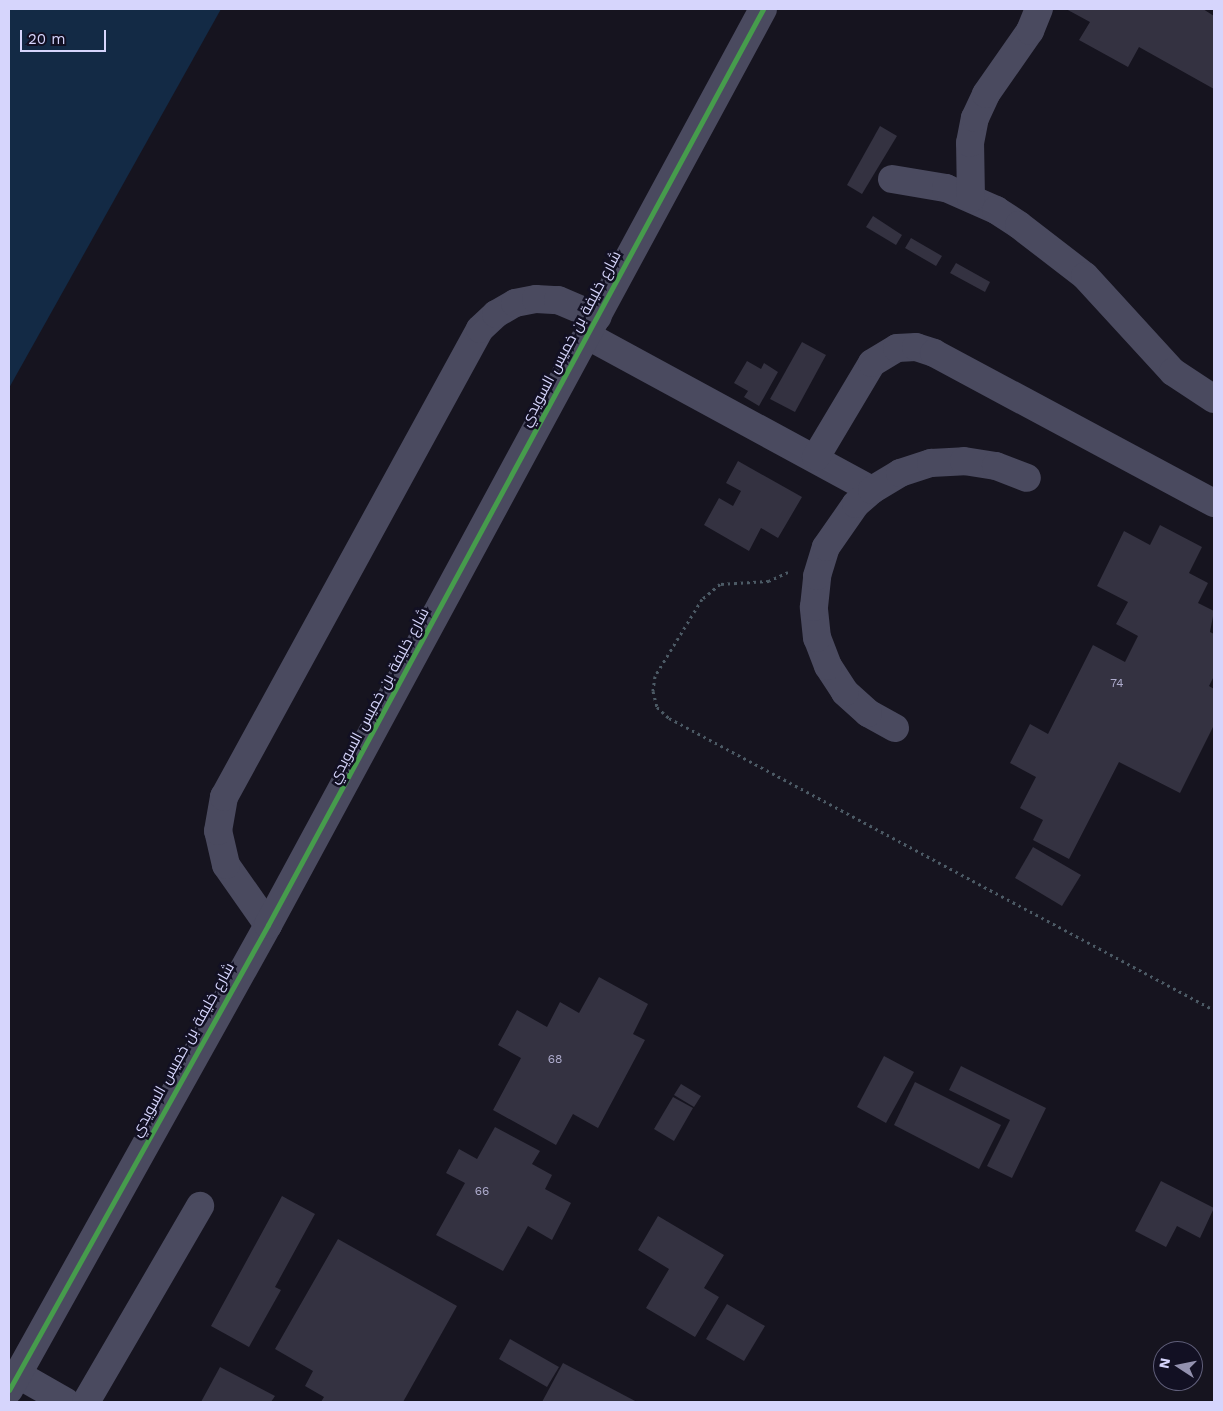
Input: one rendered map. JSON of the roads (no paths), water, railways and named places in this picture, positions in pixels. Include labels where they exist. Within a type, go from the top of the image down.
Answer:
[{"type":"street","name":"شارع خليفة بن خميس السويدي","points":[[13,1382],[268,925],[763,9]]},
{"type":"street","points":[[971,198],[970,143],[975,118],[986,94],[1030,31],[1039,9]]},
{"type":"street","points":[[892,179],[919,182],[971,198],[1019,225],[1085,276],[1173,372],[1214,399]]},
{"type":"street","points":[[268,925],[226,865],[218,831],[224,797],[480,329],[508,307],[536,299],[558,300],[593,326],[872,490]]},
{"type":"street","points":[[816,457],[872,363],[896,348],[916,347],[934,353],[1214,503]]},
{"type":"street","points":[[895,728],[856,702],[828,666],[817,638],[814,607],[817,576],[826,547],[842,520],[872,490],[900,473],[932,463],[964,461],[996,466],[1027,478]]},
{"type":"street","points":[[86,1402],[200,1206]]},
{"type":"street","points":[[13,1382],[66,1402]]},
{"type":"water","points":[[9,9],[221,9],[9,388]]}]
